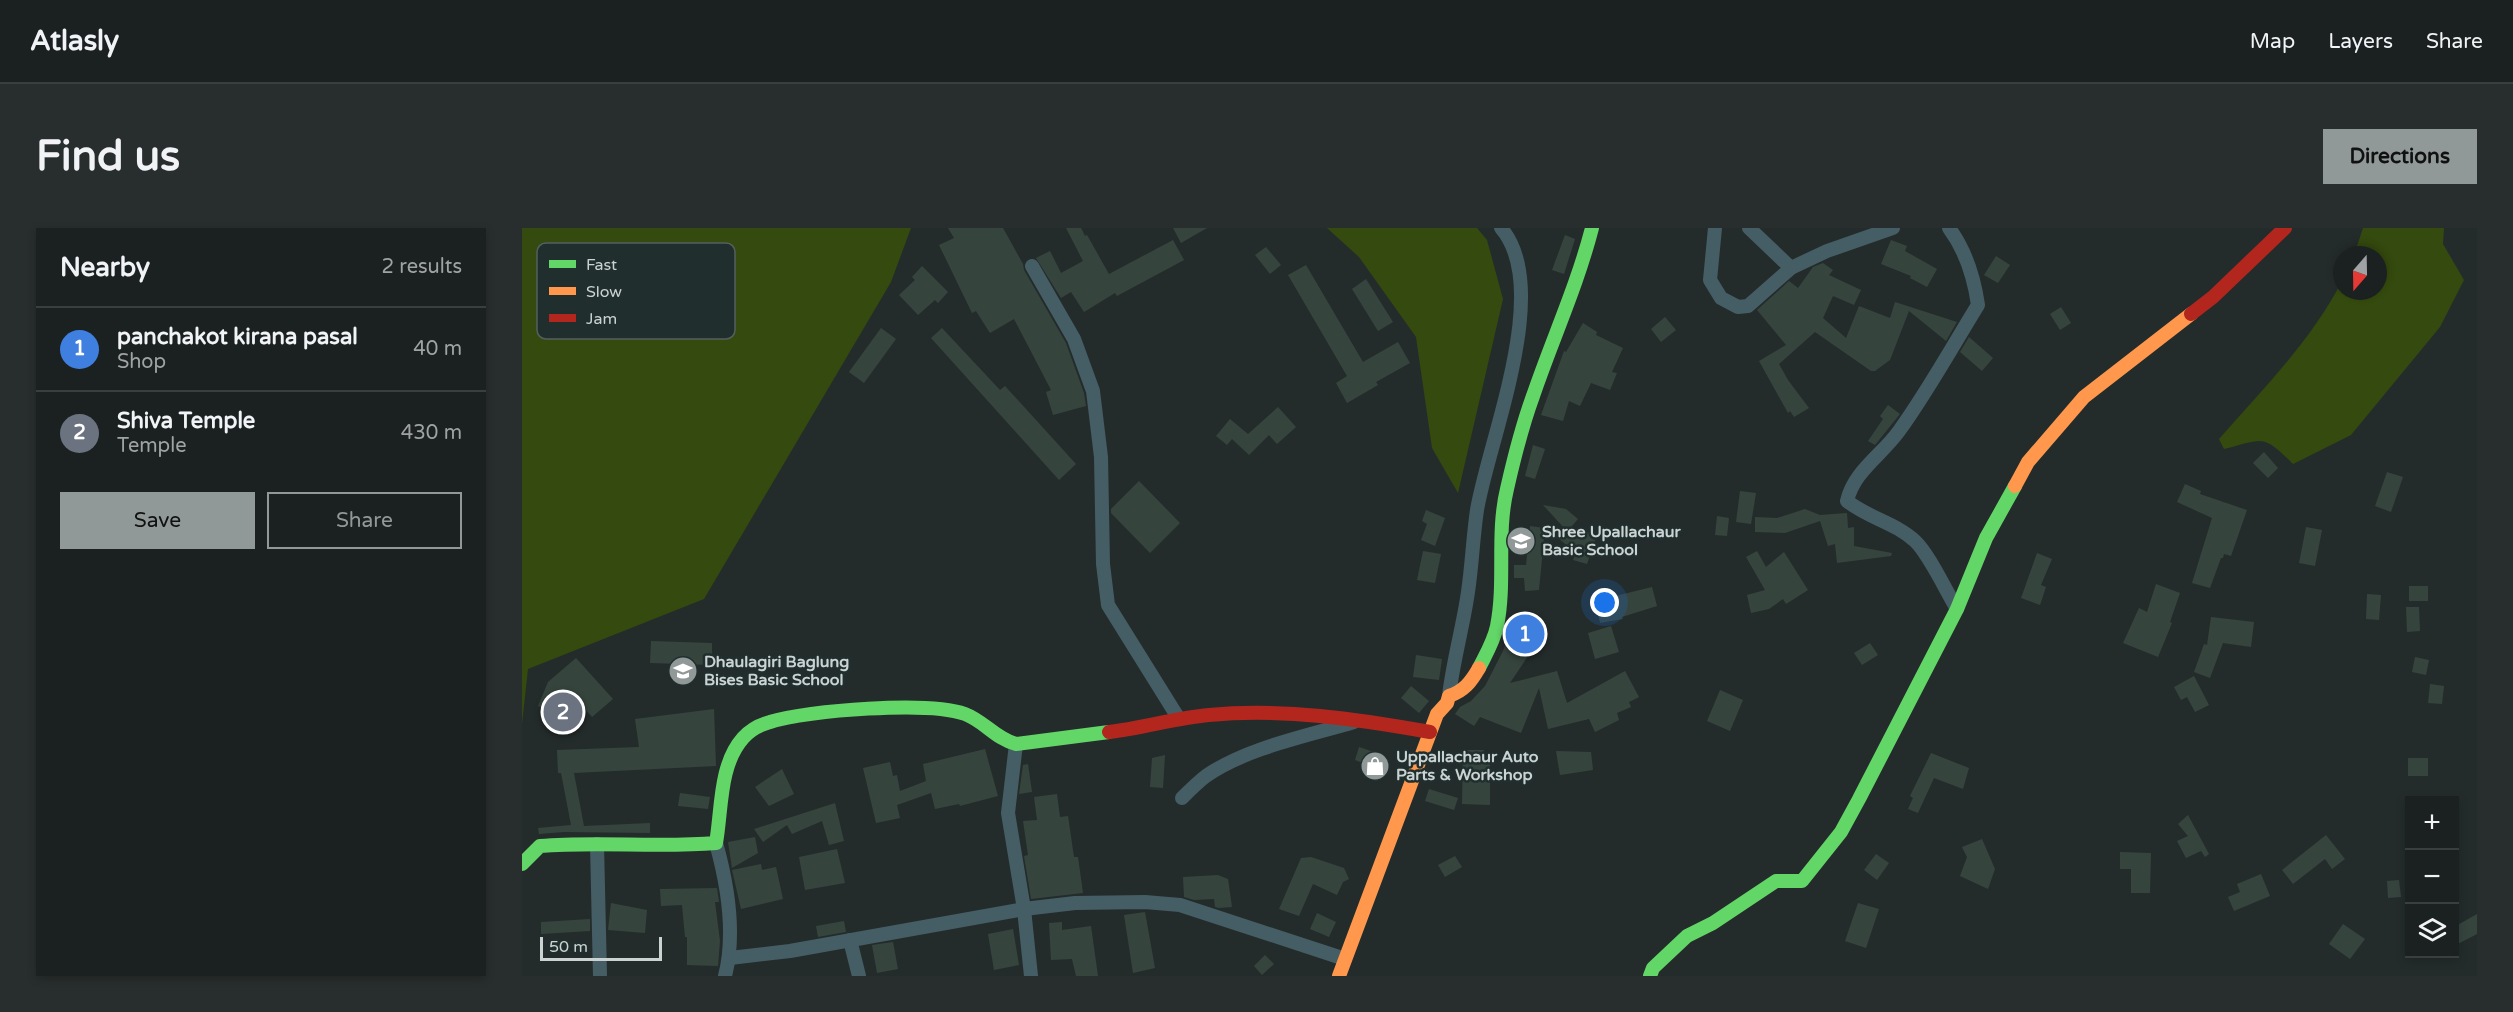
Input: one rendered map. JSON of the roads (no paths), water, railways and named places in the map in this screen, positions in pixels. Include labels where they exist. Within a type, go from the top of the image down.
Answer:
[{"type":"main road","points":[[1339,976],[1430,732],[1449,696],[1461,692],[1473,680],[1491,645],[1497,626],[1501,585],[1500,551],[1506,492],[1532,398],[1583,263],[1592,228]]},
{"type":"main road","points":[[1650,976],[1653,968],[1687,936],[1713,923],[1776,881],[1802,881],[1818,863],[1850,816],[1957,609],[1986,538],[2028,462],[2084,397],[2213,297],[2285,228]]},
{"type":"main road","points":[[522,864],[540,846],[597,843],[681,846],[716,843],[723,785],[731,758],[742,739],[756,726],[783,717],[938,708],[966,714],[992,733],[1016,744],[1138,728],[1179,719],[1272,712],[1358,721],[1430,732]]},
{"type":"street","points":[[1449,696],[1452,668],[1468,594],[1478,509],[1510,375],[1521,310],[1519,261],[1510,238],[1501,228]]},
{"type":"street","points":[[1715,228],[1710,280],[1721,298],[1738,307],[1749,306],[1791,268],[1827,251],[1893,228]]},
{"type":"street","points":[[1749,228],[1791,268]]},
{"type":"street","points":[[1949,228],[1960,243],[1975,282],[1978,304],[1898,433],[1867,465],[1850,488],[1847,501],[1861,512],[1891,525],[1916,541],[1957,609]]},
{"type":"street","points":[[1032,266],[1074,339],[1093,391],[1101,457],[1103,564],[1108,605],[1179,719]]},
{"type":"street","points":[[1182,798],[1206,776],[1232,761],[1358,721]]},
{"type":"street","points":[[1016,744],[1008,813],[1024,909],[1031,976]]},
{"type":"street","points":[[597,843],[600,976]]},
{"type":"street","points":[[716,843],[726,878],[730,958],[725,976]]},
{"type":"street","points":[[730,958],[790,951],[1024,909],[1075,903],[1145,902],[1180,905],[1345,959]]},
{"type":"street","points":[[850,940],[859,976]]},
{"type":"place","name":"Shree Upallachaur Basic School","points":[[1521,541]]},
{"type":"place","name":"panchakot kirana pasal","points":[[1525,634]]},
{"type":"place","name":"Dhaulagiri Baglung Bises Basic School","points":[[683,671]]},
{"type":"place","name":"Shiva Temple","points":[[563,712]]},
{"type":"place","name":"Uppallachaur Auto Parts & Workshop","points":[[1375,766]]}]
